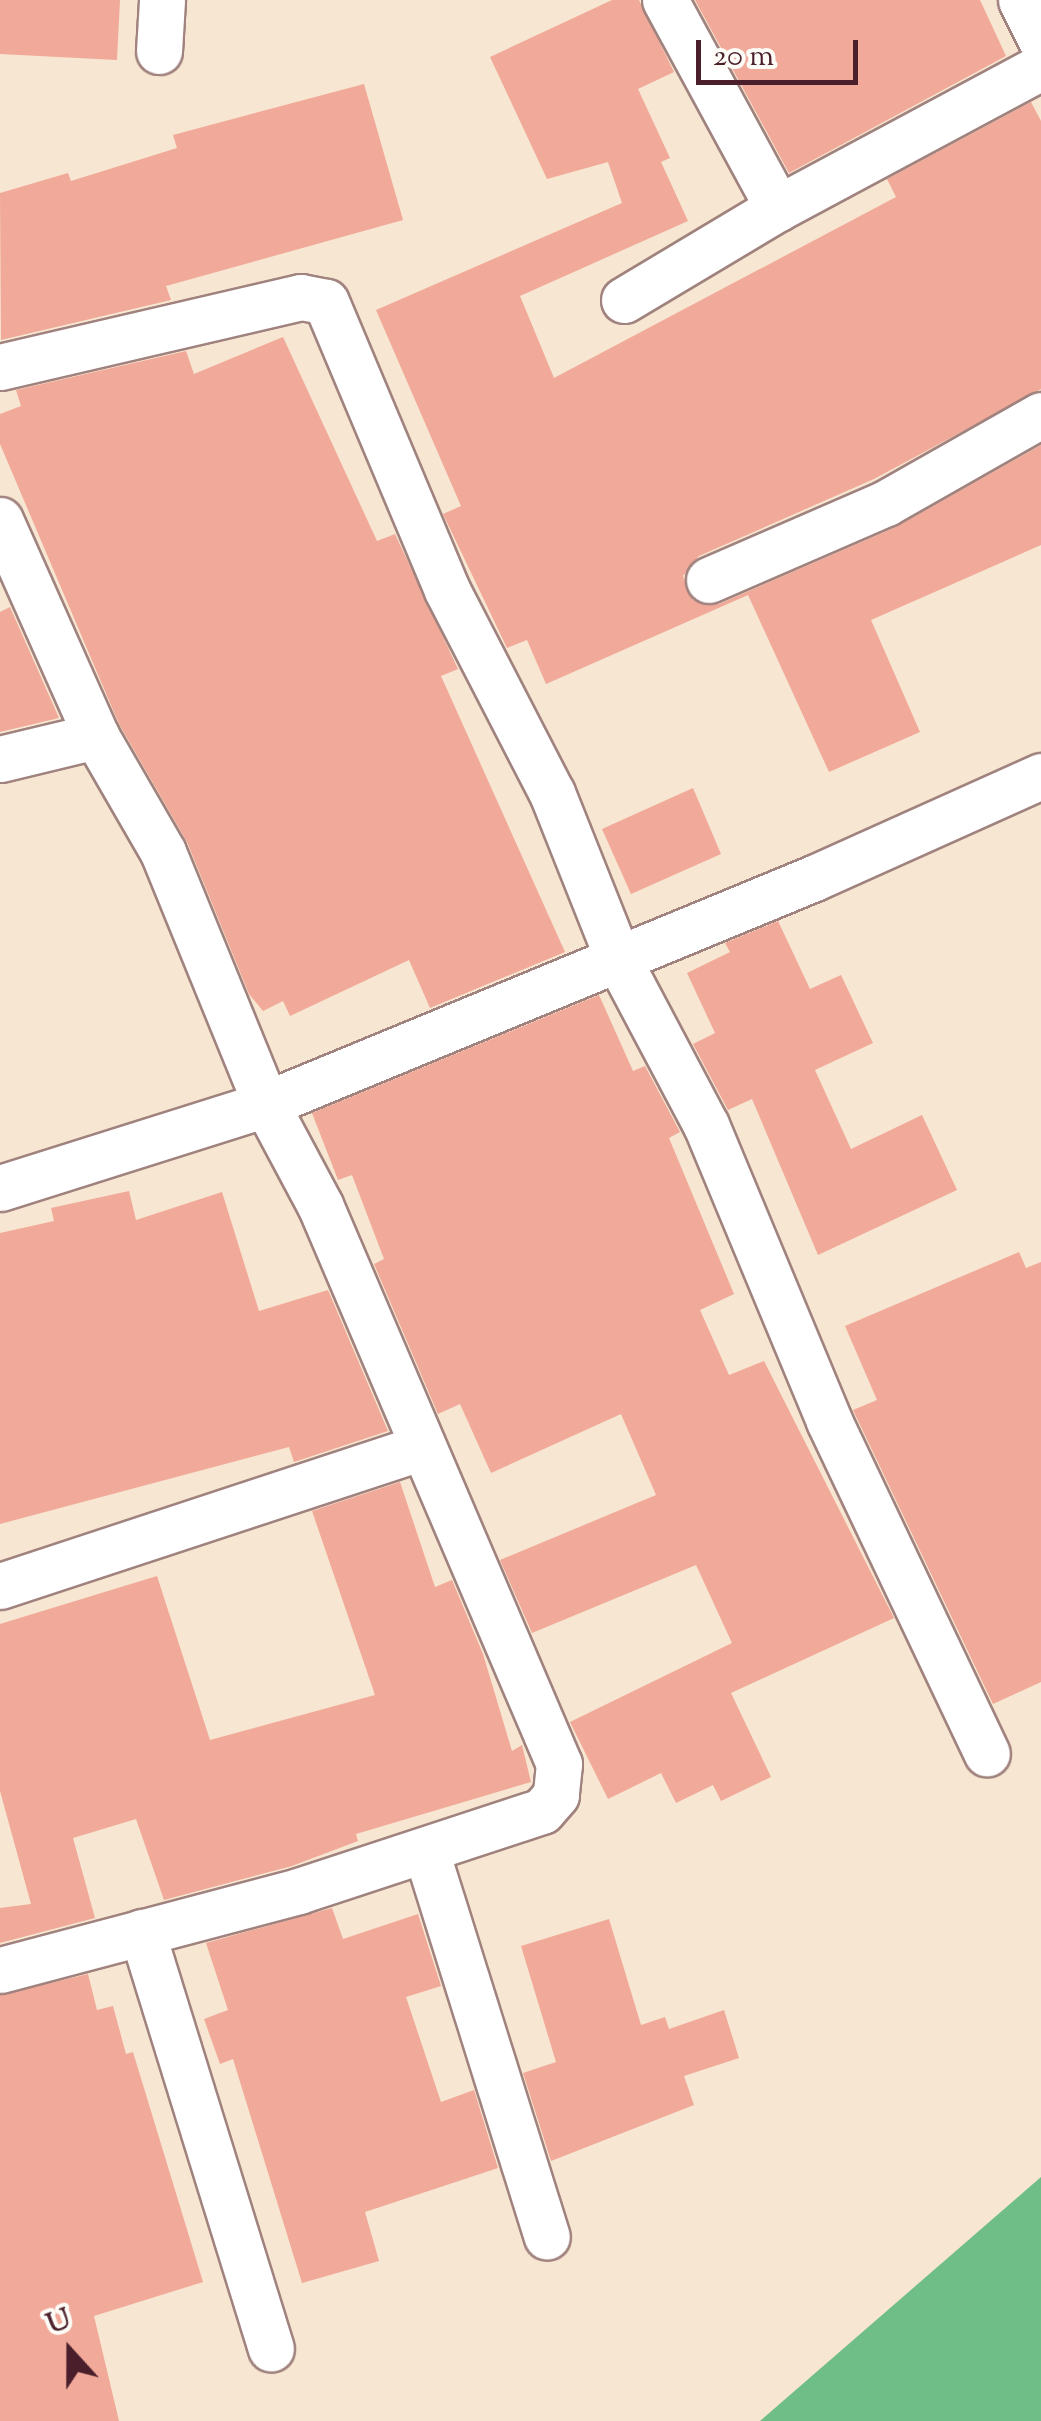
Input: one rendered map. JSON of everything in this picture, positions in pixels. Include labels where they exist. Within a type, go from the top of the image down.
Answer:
[{"type":"street","points":[[159,52],[162,0]]},
{"type":"street","points":[[665,0],[778,208]]},
{"type":"street","points":[[1021,0],[1041,40]]},
{"type":"street","points":[[624,300],[778,208],[1041,67]]},
{"type":"street","points":[[0,367],[301,297],[326,302],[447,590],[552,793],[618,958],[706,1125],[830,1421],[987,1753]]},
{"type":"street","points":[[709,580],[886,503],[1041,415]]},
{"type":"street","points":[[0,520],[96,736],[163,852],[266,1104],[320,1205],[559,1764],[556,1795],[542,1812],[426,1851],[0,1970]]},
{"type":"street","points":[[0,759],[96,736]]},
{"type":"street","points":[[0,1188],[266,1104],[1041,776]]},
{"type":"street","points":[[0,1586],[423,1447]]},
{"type":"street","points":[[426,1851],[546,2236]]},
{"type":"street","points":[[142,1932],[272,2348]]},
{"type":"green space","points":[[1041,2177],[1041,2421],[760,2421]]},
{"type":"building","points":[[0,0],[120,0],[117,60],[0,54]]},
{"type":"building","points":[[612,0],[639,0],[674,72],[638,89],[670,158],[661,162],[688,221],[520,296],[554,378],[896,197],[887,179],[1031,102],[1041,121],[1041,389],[874,479],[699,556],[683,576],[693,600],[719,604],[896,527],[1041,445],[1041,545],[871,620],[920,732],[829,772],[748,595],[546,684],[527,640],[507,648],[443,514],[461,506],[376,310],[622,203],[608,162],[547,179],[490,57]]},
{"type":"building","points":[[695,0],[980,0],[1006,56],[789,173]]},
{"type":"building","points":[[364,84],[403,220],[166,286],[171,300],[1,340],[0,193],[68,173],[71,181],[177,148],[173,135]]},
{"type":"building","points":[[283,337],[377,541],[395,534],[458,669],[441,676],[565,952],[430,1008],[409,960],[290,1016],[283,1001],[263,1011],[249,994],[187,842],[119,724],[0,444],[0,414],[21,406],[16,390],[186,351],[194,374]]},
{"type":"building","points":[[10,607],[59,718],[0,732],[0,612]]},
{"type":"building","points":[[693,788],[721,854],[631,894],[602,829]]},
{"type":"building","points":[[778,921],[810,989],[841,975],[873,1043],[815,1070],[851,1149],[922,1115],[957,1190],[818,1255],[752,1099],[728,1110],[693,1044],[715,1033],[687,973],[730,952],[725,943]]},
{"type":"building","points":[[599,995],[633,1071],[645,1066],[680,1132],[669,1138],[734,1294],[700,1310],[729,1375],[764,1361],[894,1618],[731,1693],[771,1777],[721,1801],[713,1785],[676,1803],[661,1773],[608,1799],[570,1722],[732,1643],[696,1565],[532,1633],[500,1560],[656,1495],[621,1414],[491,1473],[460,1404],[438,1414],[374,1264],[384,1259],[352,1175],[338,1180],[312,1113]]},
{"type":"building","points":[[129,1191],[136,1220],[222,1192],[259,1311],[328,1290],[388,1431],[294,1462],[289,1447],[0,1524],[0,1233],[54,1221],[51,1208]]},
{"type":"building","points":[[1019,1252],[1026,1268],[1041,1262],[1041,1682],[993,1704],[853,1410],[877,1400],[845,1326]]},
{"type":"building","points":[[400,1482],[435,1587],[452,1580],[483,1654],[512,1751],[522,1745],[531,1782],[356,1834],[358,1841],[292,1866],[164,1900],[136,1819],[73,1838],[95,1918],[0,1943],[0,1908],[31,1904],[0,1791],[0,1624],[157,1576],[210,1740],[375,1695],[312,1511]]},
{"type":"building","points":[[332,1908],[343,1939],[418,1914],[441,1986],[406,1997],[441,2102],[474,2090],[498,2168],[365,2212],[379,2261],[302,2283],[233,2059],[220,2064],[204,2019],[228,2010],[206,1943]]},
{"type":"building","points":[[609,1919],[641,2025],[665,2017],[669,2029],[724,2010],[739,2058],[684,2076],[694,2105],[551,2161],[523,2073],[556,2062],[521,1946]]},
{"type":"building","points":[[88,1974],[97,2010],[113,2006],[126,2054],[133,2052],[203,2282],[94,2316],[119,2421],[0,2421],[0,1995]]}]
